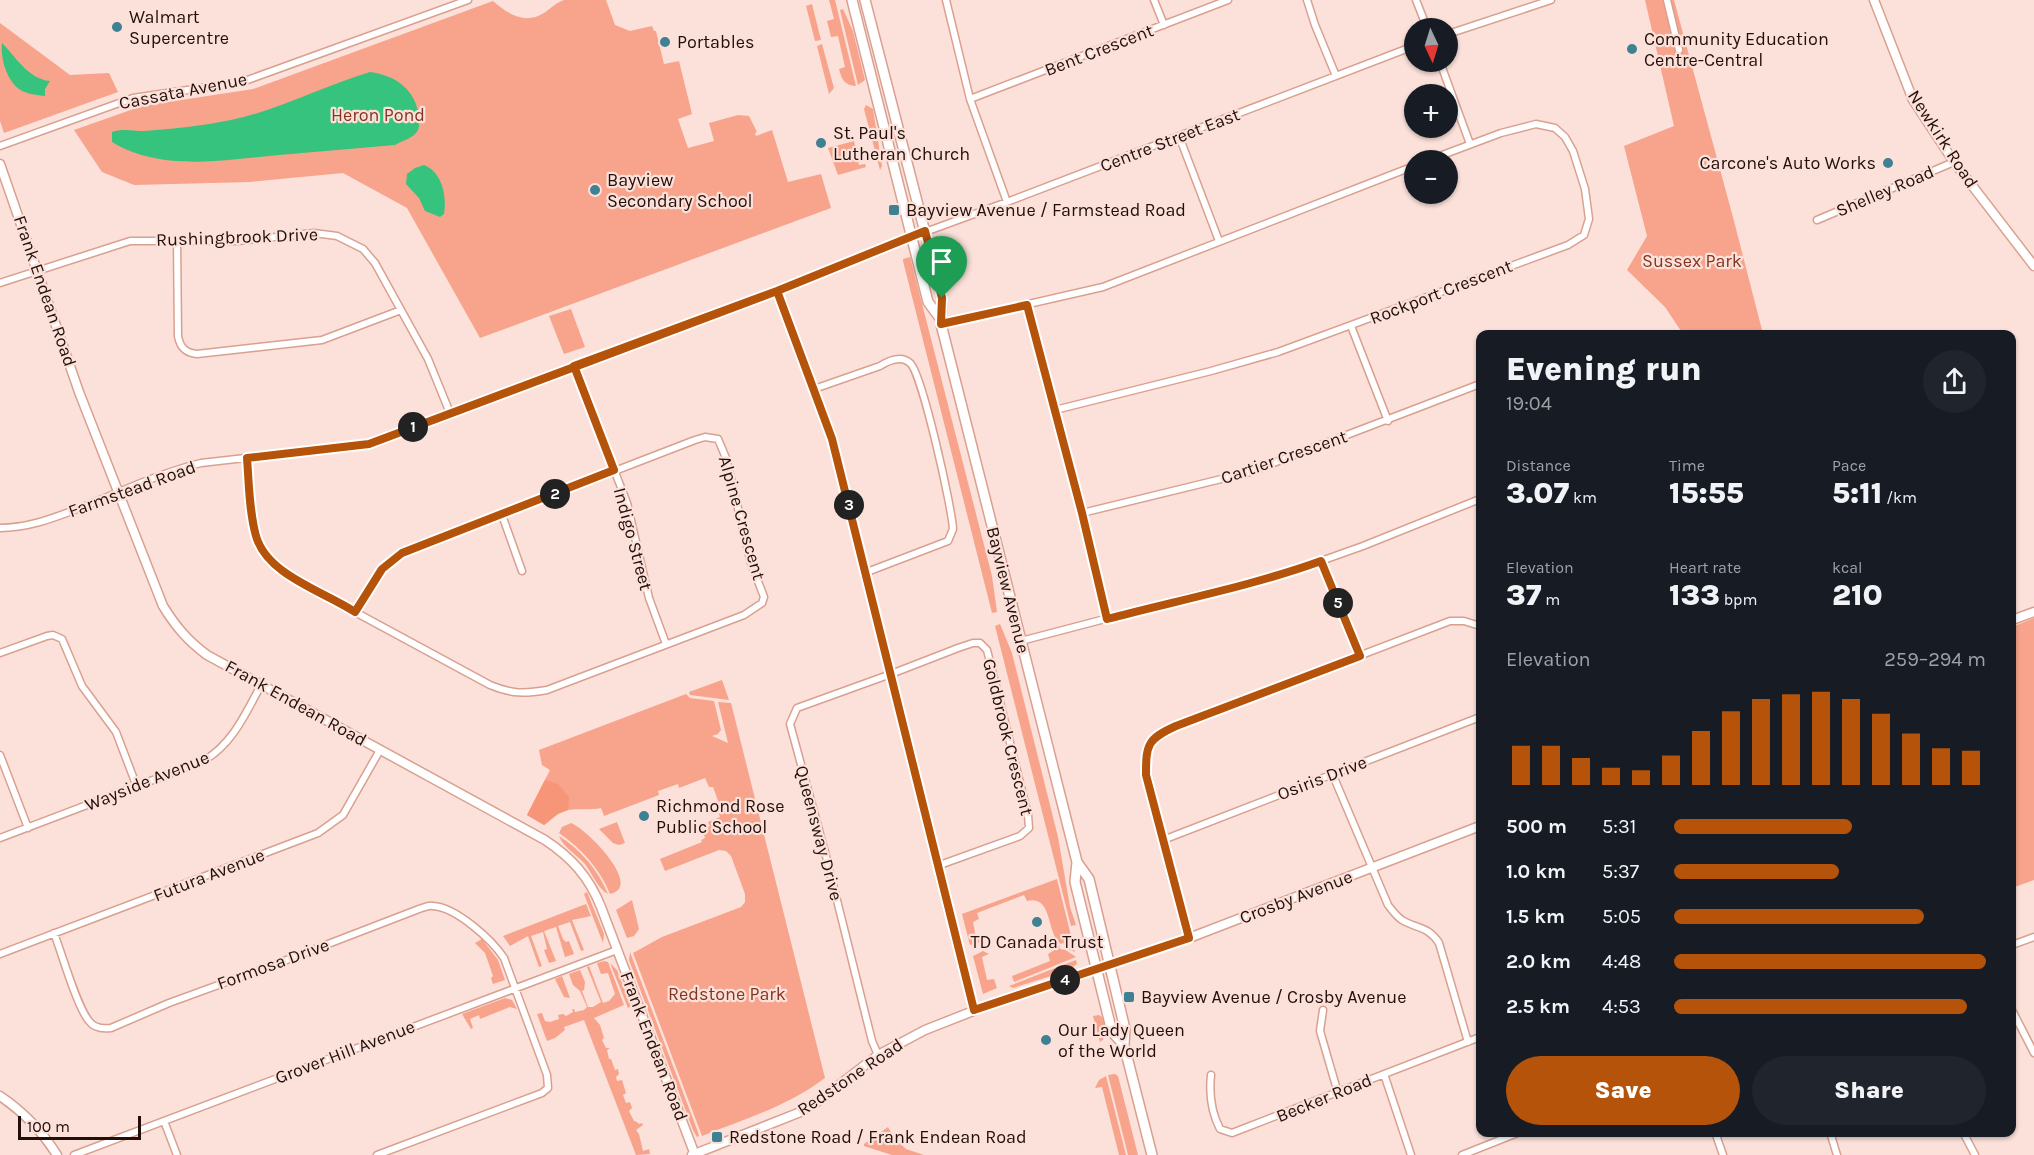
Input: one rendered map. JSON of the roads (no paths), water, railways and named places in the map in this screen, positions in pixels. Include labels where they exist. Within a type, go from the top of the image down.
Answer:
[{"type":"main road","name":"Bayview Avenue","points":[[852,0],[928,302],[941,321]]},
{"type":"main road","name":"Bayview Avenue","points":[[865,0],[942,298],[941,321],[1077,862],[1076,882],[1096,969],[1112,1032],[1124,1045]]},
{"type":"main road","name":"Bayview Avenue","points":[[1077,862],[1089,879],[1125,1029],[1124,1045],[1152,1155]]},
{"type":"street","name":"Cassata Avenue","points":[[0,146],[133,98],[242,81],[468,0]]},
{"type":"street","points":[[946,0],[970,99],[1007,202]]},
{"type":"street","points":[[1154,0],[1164,25]]},
{"type":"street","name":"Bent Crescent","points":[[970,99],[1228,0]]},
{"type":"street","points":[[1307,0],[1336,76]]},
{"type":"street","points":[[1416,0],[1423,18]]},
{"type":"street","points":[[1458,30],[1530,3],[1551,0]]},
{"type":"street","points":[[1667,0],[1679,50]]},
{"type":"street","name":"Newkirk Road","points":[[1874,0],[1913,100],[1954,162],[2034,266]]},
{"type":"street","name":"Centre Street East","points":[[911,237],[1404,50]]},
{"type":"street","points":[[1444,72],[1470,144]]},
{"type":"street","name":"Rockport Crescent","points":[[1055,410],[1254,359],[1351,326],[1568,244],[1584,235],[1589,219],[1585,189],[1573,152],[1560,131],[1546,124],[1536,124],[1501,133],[1455,150]]},
{"type":"street","points":[[1179,136],[1220,241]]},
{"type":"street","name":"Shelley Road","points":[[1817,220],[1954,162]]},
{"type":"street","name":"Frank Endean Road","points":[[0,164],[79,392],[163,606],[180,632],[207,655],[545,840],[580,868],[596,893],[694,1155]]},
{"type":"street","points":[[941,321],[1027,305],[1069,293],[1103,287],[1404,170]]},
{"type":"street","name":"Rushingbrook Drive","points":[[0,283],[130,241],[237,241],[314,233],[337,236],[355,244],[369,256],[428,359],[450,413]]},
{"type":"street","name":"Farmstead Road","points":[[0,528],[16,528],[44,522],[195,464],[369,444],[777,291],[911,237]]},
{"type":"street","points":[[177,241],[178,336],[182,348],[188,353],[197,354],[322,340],[401,310]]},
{"type":"street","points":[[777,291],[832,439],[867,572],[974,1010]]},
{"type":"street","points":[[1027,305],[1082,513],[1107,619]]},
{"type":"street","points":[[1351,326],[1388,421]]},
{"type":"street","points":[[814,389],[899,359],[912,364],[920,384],[937,445],[953,529],[948,541],[867,572]]},
{"type":"street","name":"Indigo Street","points":[[574,366],[627,503],[649,598],[666,644]]},
{"type":"street","name":"Cartier Crescent","points":[[1082,513],[1250,472],[1476,386]]},
{"type":"street","name":"Alpine Crescent","points":[[247,458],[253,523],[256,537],[268,560],[296,579],[355,612],[509,693],[533,693],[547,690],[744,615],[762,603],[764,597],[751,563],[726,458],[718,438],[705,437],[402,553],[382,569],[355,612]]},
{"type":"street","points":[[1021,641],[1276,577],[1476,500]]},
{"type":"street","points":[[502,515],[522,571]]},
{"type":"street","points":[[1321,561],[1360,656]]},
{"type":"street","points":[[2016,619],[2034,612]]},
{"type":"street","points":[[1189,938],[1146,775],[1146,751],[1156,738],[1176,726],[1450,621],[1464,621],[1476,625]]},
{"type":"street","points":[[0,653],[47,636],[52,635],[62,639],[82,686],[116,732],[137,787]]},
{"type":"street","name":"Goldbrook Crescent","points":[[891,674],[973,643],[983,645],[987,650],[1028,815],[1029,828],[1026,833],[937,866]]},
{"type":"street","name":"Queensway Drive","points":[[878,1055],[872,1041],[790,724],[797,708],[891,674]]},
{"type":"street","name":"Wayside Avenue","points":[[0,838],[137,787],[216,754],[231,738],[261,685]]},
{"type":"street","name":"Osiris Drive","points":[[1163,840],[1476,719]]},
{"type":"street","name":"Futura Avenue","points":[[0,954],[318,833],[343,815],[380,750]]},
{"type":"street","points":[[0,755],[28,828]]},
{"type":"street","points":[[1332,773],[1388,905],[1401,920],[1428,930],[1439,944],[1468,1042]]},
{"type":"street","name":"Crosby Avenue","points":[[1110,965],[1189,938],[1476,828]]},
{"type":"street","name":"Formosa Drive","points":[[54,933],[82,1010],[89,1022],[103,1029],[111,1028],[169,1003],[432,906],[456,915],[484,935],[504,958],[515,988]]},
{"type":"street","points":[[2016,944],[2034,938]]},
{"type":"street","name":"Grover Hill Avenue","points":[[74,1155],[617,950]]},
{"type":"street","name":"Redstone Road","points":[[694,1155],[798,1113],[824,1097],[878,1055],[909,1037],[974,1010],[1110,965]]},
{"type":"street","points":[[377,1155],[542,1093],[548,1088],[547,1075],[515,988]]},
{"type":"street","points":[[1323,1010],[1320,1031],[1338,1093]]},
{"type":"street","points":[[2016,1018],[2034,1053]]},
{"type":"street","name":"Becker Road","points":[[1211,1075],[1209,1090],[1214,1118],[1220,1129],[1233,1133],[1476,1039]]},
{"type":"street","points":[[1384,1074],[1412,1155]]},
{"type":"street","points":[[0,1096],[22,1112],[44,1135],[57,1155]]},
{"type":"street","points":[[164,1121],[177,1155]]},
{"type":"street","points":[[1462,1155],[1507,1137]]},
{"type":"street","points":[[1717,1137],[1723,1155]]},
{"type":"street","points":[[1832,1137],[1838,1155]]},
{"type":"street","points":[[1965,1137],[1974,1155]]},
{"type":"place","name":"Walmart Supercentre","points":[[117,27]]},
{"type":"place","name":"Portables","points":[[665,42]]},
{"type":"place","name":"Community Education Centre-Central","points":[[1632,49]]},
{"type":"place","name":"St. Paul's Lutheran Church","points":[[821,143]]},
{"type":"place","name":"Carcone's Auto Works","points":[[1888,163]]},
{"type":"place","name":"Bayview Secondary School","points":[[595,190]]},
{"type":"place","name":"Bayview Avenue / Farmstead Road","points":[[894,210]]},
{"type":"place","name":"Richmond Rose Public School","points":[[644,816]]},
{"type":"place","name":"TD Canada Trust","points":[[1037,922]]},
{"type":"place","name":"Bayview Avenue / Crosby Avenue","points":[[1129,997]]},
{"type":"place","name":"Our Lady Queen of the World","points":[[1046,1040]]},
{"type":"place","name":"Redstone Road / Frank Endean Road","points":[[717,1137]]},
{"type":"park label","name":"Heron Pond","points":[[378,115]]},
{"type":"park label","name":"Sussex Park","points":[[1692,261]]},
{"type":"park label","name":"Redstone Park","points":[[727,994]]}]
